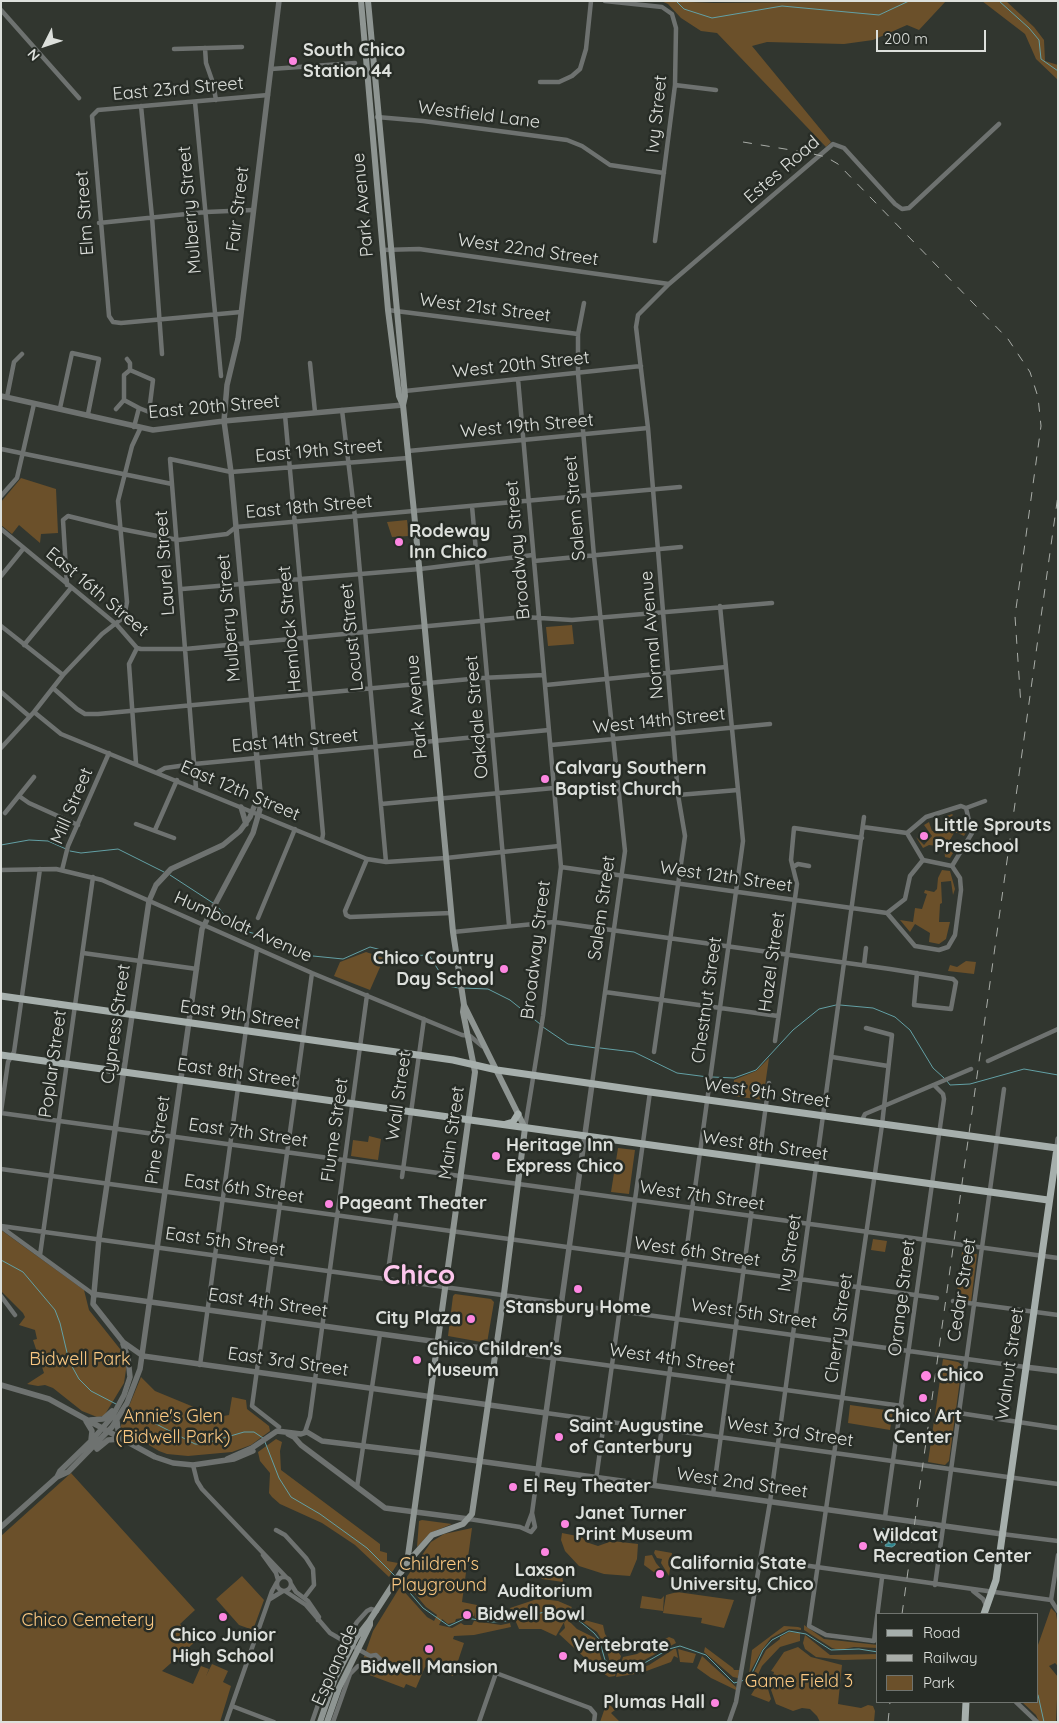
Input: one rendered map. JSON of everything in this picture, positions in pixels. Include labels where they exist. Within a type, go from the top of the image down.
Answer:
[{"type":"main road","name":"Park Avenue","points":[[361,1],[388,310],[399,396],[403,405]]},
{"type":"main road","name":"Park Avenue","points":[[368,1],[390,249],[405,391],[403,405],[420,569],[440,798],[453,932],[464,1005]]},
{"type":"main road","name":"East 9th Street","points":[[1,996],[474,1064]]},
{"type":"main road","points":[[464,1005],[525,1128]]},
{"type":"main road","name":"Main Street","points":[[407,1563],[475,1072],[467,1036],[464,1005]]},
{"type":"main road","name":"East 8th Street","points":[[1,1055],[468,1119]]},
{"type":"main road","name":"West 9th Street","points":[[474,1064],[497,1070],[592,1084],[1057,1148]]},
{"type":"main road","points":[[506,1124],[513,1122],[518,1114]]},
{"type":"main road","name":"West 8th Street","points":[[468,1119],[1048,1200]]},
{"type":"main road","name":"Broadway Street","points":[[469,1519],[472,1514],[480,1462],[512,1239],[525,1128]]},
{"type":"main road","name":"Walnut Street","points":[[986,1611],[993,1592],[1002,1534],[1032,1311],[1057,1148]]},
{"type":"main road","name":"Esplanade","points":[[320,1722],[336,1678],[370,1625],[370,1620],[407,1563],[432,1535],[469,1519]]},
{"type":"main road","name":"Esplanade","points":[[327,1722],[354,1648]]},
{"type":"main road","points":[[965,1722],[966,1703]]},
{"type":"street","name":"Fair Street","points":[[224,421],[227,385],[241,312],[279,1]]},
{"type":"street","points":[[540,82],[559,82],[572,76],[580,68],[586,49],[591,1]]},
{"type":"street","name":"Ivy Street","points":[[605,1],[650,4],[668,10],[674,18],[678,38],[675,85],[655,241]]},
{"type":"street","points":[[1,10],[79,98]]},
{"type":"street","points":[[174,49],[242,47]]},
{"type":"street","points":[[206,48],[206,64],[216,100]]},
{"type":"street","points":[[271,69],[355,63]]},
{"type":"street","points":[[675,85],[716,90]]},
{"type":"street","name":"East 23rd Street","points":[[92,116],[98,110],[268,95]]},
{"type":"street","name":"Mulberry Street","points":[[195,102],[221,376]]},
{"type":"street","points":[[141,106],[152,217],[162,354]]},
{"type":"street","name":"Elm Street","points":[[92,116],[99,223],[109,316],[114,322],[160,319]]},
{"type":"street","name":"Westfield Lane","points":[[371,118],[379,117],[567,140],[582,146],[610,165],[664,173]]},
{"type":"street","name":"Estes Road","points":[[713,246],[833,144],[844,148],[895,204],[902,209],[909,208],[999,124]]},
{"type":"street","points":[[99,223],[206,212],[253,210]]},
{"type":"street","name":"Normal Avenue","points":[[654,1052],[685,836],[678,795],[648,428],[636,327],[638,316],[669,284],[713,246]]},
{"type":"street","name":"West 22nd Street","points":[[382,250],[435,252],[669,284]]},
{"type":"street","name":"Salem Street","points":[[531,1523],[576,1192],[623,875],[625,842],[594,556],[578,373],[578,334],[584,303]]},
{"type":"street","name":"West 21st Street","points":[[388,310],[578,334]]},
{"type":"street","points":[[160,319],[241,312]]},
{"type":"street","points":[[60,408],[72,353],[99,359],[88,414]]},
{"type":"street","points":[[4,396],[14,362],[22,354]]},
{"type":"street","points":[[127,359],[130,370]]},
{"type":"street","points":[[310,363],[314,412]]},
{"type":"street","name":"West 20th Street","points":[[405,391],[641,366]]},
{"type":"street","points":[[116,408],[124,400],[124,375],[130,370]]},
{"type":"street","points":[[124,400],[148,412],[153,380],[130,370]]},
{"type":"street","name":"Broadway Street","points":[[518,379],[561,866],[543,1016],[525,1128]]},
{"type":"street","name":"East 20th Street","points":[[4,396],[34,404],[88,414],[137,428],[164,430],[224,421],[403,405]]},
{"type":"street","points":[[1,496],[17,478],[34,404]]},
{"type":"street","points":[[1,748],[34,712],[63,675],[102,634],[117,625],[124,616],[126,608],[121,529],[117,508],[137,428],[138,408]]},
{"type":"street","name":"Locust Street","points":[[342,410],[355,517],[386,862]]},
{"type":"street","name":"Hemlock Street","points":[[285,415],[316,753],[322,840]]},
{"type":"street","name":"Mulberry Street","points":[[224,421],[231,472],[260,792],[253,812]]},
{"type":"street","name":"West 19th Street","points":[[408,454],[648,428]]},
{"type":"street","points":[[1,448],[172,484]]},
{"type":"street","name":"East 19th Street","points":[[231,472],[349,462],[408,454]]},
{"type":"street","name":"Laurel Street","points":[[196,788],[182,590],[170,459],[231,472]]},
{"type":"street","name":"East 18th Street","points":[[69,586],[63,520],[65,517],[178,540],[227,534],[236,527],[680,487]]},
{"type":"street","name":"Oakdale Street","points":[[472,506],[509,925]]},
{"type":"street","name":"East 16th Street","points":[[1,529],[117,625],[137,648],[185,648],[524,617],[572,620],[772,603]]},
{"type":"street","points":[[534,561],[681,547]]},
{"type":"street","points":[[1,576],[24,549]]},
{"type":"street","points":[[182,590],[299,578],[420,569],[533,555]]},
{"type":"street","points":[[24,645],[69,586]]},
{"type":"street","name":"Chestnut Street","points":[[654,1486],[743,840],[720,606]]},
{"type":"street","points":[[1,626],[63,675]]},
{"type":"street","points":[[136,763],[129,664],[137,648]]},
{"type":"street","points":[[546,685],[726,667]]},
{"type":"street","points":[[53,688],[77,710],[85,714],[481,678],[544,675]]},
{"type":"street","points":[[1,692],[29,716]]},
{"type":"street","name":"East 12th Street","points":[[34,712],[61,734],[136,763],[367,859],[386,862],[446,858]]},
{"type":"street","name":"West 14th Street","points":[[551,745],[770,724]]},
{"type":"street","points":[[435,742],[549,730]]},
{"type":"street","name":"East 14th Street","points":[[158,772],[165,768],[194,764],[435,742]]},
{"type":"street","name":"Mill Street","points":[[62,870],[68,846],[109,753]]},
{"type":"street","points":[[5,813],[34,777]]},
{"type":"street","points":[[156,830],[177,780]]},
{"type":"street","points":[[381,804],[554,788]]},
{"type":"street","points":[[678,795],[738,790]]},
{"type":"street","name":"Pine Street","points":[[117,1410],[135,1386],[143,1356],[203,925],[247,846],[259,814],[260,792]]},
{"type":"street","points":[[19,796],[29,803],[78,825]]},
{"type":"street","points":[[863,827],[907,833],[926,817],[934,813],[961,806],[966,808],[985,801]]},
{"type":"street","points":[[241,807],[246,824]]},
{"type":"street","points":[[952,866],[972,833],[966,808]]},
{"type":"street","name":"Cypress Street","points":[[93,1294],[99,1238],[149,901],[161,878],[171,869],[228,842],[246,824],[253,812]]},
{"type":"street","name":"Ivy Street","points":[[729,1722],[738,1692],[770,1502],[832,1057],[835,1012],[852,909],[864,817]]},
{"type":"street","points":[[136,824],[174,838]]},
{"type":"street","name":"Hazel Street","points":[[775,1041],[796,880],[791,852],[794,828],[862,838]]},
{"type":"street","points":[[258,918],[295,829]]},
{"type":"street","points":[[907,833],[923,860],[952,866],[960,878],[961,890],[955,935],[948,947],[939,950],[914,946],[887,913],[905,899],[910,876],[923,860]]},
{"type":"street","points":[[446,858],[559,846]]},
{"type":"street","points":[[367,859],[345,911],[346,915],[350,917],[451,913]]},
{"type":"street","points":[[793,867],[798,864],[809,866]]},
{"type":"street","name":"West 12th Street","points":[[561,866],[679,885],[887,913]]},
{"type":"street","points":[[1,1112],[8,1062],[14,1052],[40,869]]},
{"type":"street","name":"Humboldt Avenue","points":[[1,870],[62,870],[93,877],[367,996],[476,1039],[489,1054]]},
{"type":"street","name":"Poplar Street","points":[[40,1255],[93,877]]},
{"type":"street","points":[[453,932],[554,922],[786,956],[873,966],[917,973],[953,979],[956,982],[951,1009],[914,1004],[917,973]]},
{"type":"street","points":[[864,965],[866,948]]},
{"type":"street","points":[[200,1365],[257,949]]},
{"type":"street","points":[[82,953],[197,969]]},
{"type":"street","points":[[279,1427],[252,1406],[312,972]]},
{"type":"street","points":[[605,992],[778,1016]]},
{"type":"street","name":"Flume Street","points":[[313,1436],[310,1417],[314,1380],[367,996]]},
{"type":"street","points":[[467,1036],[472,1029],[469,1012]]},
{"type":"street","name":"Wall Street","points":[[402,1176],[424,1019]]},
{"type":"street","name":"Cherry Street","points":[[866,1028],[892,1034],[882,1124],[828,1510],[809,1626],[826,1635],[874,1641],[876,1625]]},
{"type":"street","points":[[988,1061],[1058,1029]]},
{"type":"street","points":[[832,1057],[888,1066]]},
{"type":"street","points":[[861,1122],[865,1114],[971,1069]]},
{"type":"street","points":[[714,1494],[720,1437],[769,1083]]},
{"type":"street","name":"Orange Street","points":[[885,1517],[902,1406],[915,1295],[940,1132],[944,1098],[937,1084]]},
{"type":"street","name":"Cedar Street","points":[[935,1584],[1004,1089]]},
{"type":"street","points":[[595,1487],[650,1092]]},
{"type":"street","name":"East 7th Street","points":[[1,1112],[461,1176]]},
{"type":"street","name":"Walnut Street","points":[[1057,1148],[1058,1140]]},
{"type":"street","name":"East 6th Street","points":[[1,1169],[453,1232]]},
{"type":"street","name":"West 7th Street","points":[[461,1176],[1058,1258]]},
{"type":"street","name":"West 8th Street","points":[[1048,1200],[1056,1200]]},
{"type":"street","points":[[388,1278],[396,1215]]},
{"type":"street","points":[[1,1227],[93,1294],[94,1308],[123,1342],[143,1356]]},
{"type":"street","name":"East 5th Street","points":[[1,1227],[99,1238],[215,1256],[446,1286]]},
{"type":"street","name":"West 6th Street","points":[[453,1232],[937,1298]]},
{"type":"street","name":"West 5th Street","points":[[446,1286],[1058,1371]]},
{"type":"street","name":"East 4th Street","points":[[93,1294],[438,1342]]},
{"type":"street","points":[[1,1296],[15,1315]]},
{"type":"street","points":[[952,1301],[1058,1315]]},
{"type":"street","points":[[358,1487],[380,1334]]},
{"type":"street","points":[[57,1477],[64,1475],[86,1455],[117,1410],[124,1395],[130,1368],[123,1342]]},
{"type":"street","name":"West 4th Street","points":[[438,1342],[902,1406]]},
{"type":"street","name":"East 3rd Street","points":[[143,1356],[430,1396]]},
{"type":"street","points":[[1,1385],[49,1399],[162,1460],[193,1465],[197,1481],[202,1488],[263,1555],[286,1577],[296,1592],[304,1598],[319,1617],[318,1620]]},
{"type":"street","name":"West 3rd Street","points":[[430,1396],[1058,1484]]},
{"type":"street","points":[[86,1420],[103,1419],[117,1410]]},
{"type":"street","points":[[117,1410],[119,1431],[124,1440]]},
{"type":"street","points":[[959,1414],[1058,1428]]},
{"type":"street","name":"Flume Street","points":[[301,1436],[310,1417]]},
{"type":"street","points":[[86,1420],[92,1431],[91,1441]]},
{"type":"street","points":[[1,1527],[57,1477],[60,1471],[91,1441],[117,1420]]},
{"type":"street","name":"West 2nd Street","points":[[193,1465],[238,1458],[280,1431],[301,1436],[313,1436],[322,1441],[1058,1541]]},
{"type":"street","points":[[301,1436],[305,1447],[385,1508],[469,1519],[533,1531],[535,1528],[531,1523],[526,1529]]},
{"type":"street","points":[[305,1447],[312,1444],[313,1436]]},
{"type":"street","points":[[86,1455],[94,1452],[108,1440],[124,1440]]},
{"type":"street","points":[[276,1530],[286,1535],[313,1569],[314,1585],[304,1598]]},
{"type":"street","points":[[263,1555],[276,1573],[278,1587],[299,1599],[330,1633],[370,1656],[376,1655],[381,1661],[376,1667],[370,1665],[357,1666],[350,1674],[333,1722]]},
{"type":"street","points":[[1058,1555],[1051,1600],[1058,1611]]},
{"type":"street","points":[[760,1559],[818,1569],[1051,1600]]},
{"type":"street","points":[[226,1722],[272,1591],[278,1581],[286,1577]]},
{"type":"street","name":"Cherry Street","points":[[878,1613],[882,1578]]},
{"type":"street","points":[[270,1599],[284,1591],[291,1584]]},
{"type":"street","points":[[969,1589],[977,1593],[986,1611]]},
{"type":"street","points":[[312,1722],[329,1673],[345,1642],[357,1622],[367,1611],[371,1609],[377,1610]]},
{"type":"street","points":[[370,1656],[368,1660],[370,1665]]},
{"type":"street","points":[[479,1722],[496,1673],[590,1708],[596,1715],[594,1722]]},
{"type":"street","points":[[1017,1703],[1036,1722]]},
{"type":"street","points":[[232,1706],[274,1722]]},
{"type":"green space","points":[[661,1],[714,3],[946,1],[919,30],[907,25],[873,40],[844,44],[767,42],[752,46],[831,142],[826,147],[717,33],[701,31],[681,18],[668,4]]},
{"type":"green space","points":[[982,1],[1006,1],[1034,27],[1044,40],[1045,61],[1058,65],[1058,80],[1036,59],[1025,34]]},
{"type":"green space","points":[[21,478],[56,489],[58,533],[41,534],[40,543],[19,525],[12,534],[1,525],[1,502]]},
{"type":"green space","points":[[407,520],[409,536],[392,537],[387,522]]},
{"type":"green space","points":[[572,625],[574,644],[548,646],[546,627]]},
{"type":"green space","points":[[952,814],[950,818],[957,831],[966,827],[967,831],[964,836],[954,833],[947,845],[947,849],[953,853],[950,858],[945,857],[944,847],[929,845],[923,848],[916,837],[924,845],[932,836],[924,825],[929,822],[932,831],[947,826],[944,817]]},
{"type":"green space","points":[[942,870],[950,871],[955,889],[953,895],[951,881],[941,882],[942,903],[940,904],[939,922],[950,922],[946,939],[939,944],[929,942],[930,933],[915,924],[910,932],[900,920],[913,922],[915,908],[922,909],[927,894],[924,893],[925,890],[934,892],[937,889],[938,878]]},
{"type":"green space","points":[[366,952],[384,958],[370,990],[334,976],[340,962]]},
{"type":"green space","points":[[966,961],[976,962],[974,974],[948,971],[950,965],[957,967]]},
{"type":"green space","points":[[769,1058],[763,1100],[733,1096],[734,1080],[756,1071]]},
{"type":"green space","points":[[369,1136],[381,1139],[378,1160],[351,1156],[353,1140],[368,1142]]},
{"type":"green space","points":[[618,1148],[635,1150],[629,1194],[611,1192]]},
{"type":"green space","name":"Bidwell Park","points":[[1,1230],[84,1290],[89,1310],[124,1354],[127,1363],[124,1383],[104,1416],[97,1417],[82,1411],[53,1388],[45,1385],[27,1384],[44,1373],[33,1340],[37,1339],[35,1330],[19,1325],[25,1317],[23,1313],[1,1291]]},
{"type":"green space","points":[[873,1239],[887,1241],[885,1252],[871,1250]]},
{"type":"green space","points":[[962,1252],[977,1254],[971,1302],[956,1300]]},
{"type":"green space","name":"City Plaza","points":[[455,1294],[491,1299],[494,1302],[487,1343],[448,1336],[453,1296]]},
{"type":"green space","points":[[943,1359],[958,1362],[962,1365],[949,1461],[945,1465],[928,1462]]},
{"type":"green space","name":"Annie's Glen (Bidwell Park)","points":[[141,1377],[155,1391],[218,1417],[229,1415],[232,1397],[246,1400],[247,1409],[269,1426],[270,1431],[251,1445],[232,1452],[188,1456],[167,1454],[159,1451],[120,1428]]},
{"type":"green space","points":[[850,1405],[893,1411],[890,1430],[848,1423]]},
{"type":"green space","points":[[276,1439],[282,1442],[280,1451],[281,1470],[380,1544],[380,1551],[387,1553],[387,1561],[398,1563],[389,1577],[355,1545],[322,1523],[280,1504],[272,1497],[269,1493],[270,1473],[260,1461],[258,1452]]},
{"type":"green space","name":"Chico Cemetery","points":[[71,1473],[195,1610],[180,1624],[196,1641],[162,1671],[193,1684],[201,1666],[209,1669],[206,1676],[212,1664],[228,1671],[223,1682],[231,1686],[220,1722],[1,1722],[1,1536]]},
{"type":"green space","points":[[419,1521],[452,1524],[430,1533],[417,1547]]},
{"type":"green space","name":"Children's Playground","points":[[472,1528],[462,1602],[482,1606],[481,1614],[490,1615],[506,1611],[509,1619],[492,1621],[475,1618],[474,1612],[474,1616],[456,1619],[455,1622],[448,1624],[442,1619],[439,1625],[452,1628],[461,1623],[472,1625],[474,1621],[501,1625],[510,1623],[511,1627],[474,1635],[454,1636],[453,1639],[464,1643],[453,1676],[425,1667],[416,1688],[406,1684],[404,1688],[359,1671],[373,1631],[400,1587],[427,1617],[434,1621],[437,1615],[426,1607],[404,1581],[431,1542],[444,1534]]},
{"type":"green space","points":[[562,1533],[582,1537],[586,1542],[598,1546],[612,1541],[638,1544],[637,1559],[630,1576],[604,1574],[579,1566],[565,1551],[561,1540]]},
{"type":"green space","points":[[655,1550],[672,1553],[669,1576],[661,1563],[662,1559],[657,1558],[654,1553]]},
{"type":"green space","points":[[652,1555],[666,1575],[655,1573],[644,1565],[645,1556]]},
{"type":"green space","points":[[546,1568],[556,1570],[562,1574],[563,1582],[542,1579],[540,1575]]},
{"type":"green space","points":[[242,1576],[264,1600],[253,1630],[239,1625],[216,1599]]},
{"type":"green space","points":[[677,1592],[734,1600],[724,1628],[701,1623],[702,1618],[663,1613],[666,1595]]},
{"type":"green space","points":[[642,1596],[661,1599],[664,1596],[663,1611],[640,1608]]},
{"type":"green space","points":[[542,1599],[558,1601],[572,1607],[567,1615],[554,1610],[567,1617],[556,1636],[541,1629],[519,1629],[510,1608]]},
{"type":"green space","points":[[1051,1608],[1056,1613],[1058,1626],[1058,1666],[1055,1663],[1049,1666],[1058,1677],[1056,1722],[1039,1722],[1036,1715],[1023,1703],[1039,1703],[1039,1642]]},
{"type":"green space","points":[[577,1618],[603,1625],[605,1634],[621,1656],[618,1666],[610,1663],[606,1647],[597,1632]]},
{"type":"green space","points":[[567,1619],[577,1629],[595,1638],[602,1661],[606,1667],[616,1672],[615,1676],[609,1677],[598,1670],[559,1634],[565,1628],[564,1623]]},
{"type":"green space","points":[[804,1625],[824,1639],[876,1645],[876,1648],[854,1647],[839,1650],[832,1648],[804,1630]]},
{"type":"green space","points":[[784,1626],[798,1627],[801,1630],[789,1629],[771,1638],[749,1674],[752,1650]]},
{"type":"green space","points":[[789,1632],[800,1633],[800,1641],[780,1647],[762,1666],[754,1683],[756,1678],[752,1676],[766,1650],[780,1637]]},
{"type":"green space","points":[[805,1635],[830,1655],[876,1654],[876,1659],[843,1660],[816,1657],[805,1649],[803,1643]]},
{"type":"green space","points":[[669,1637],[674,1639],[676,1643],[635,1665],[620,1667],[623,1657],[637,1654]]},
{"type":"green space","points":[[705,1647],[734,1670],[739,1670],[738,1678],[733,1677],[704,1652]]},
{"type":"green space","name":"Game Field 3","points":[[798,1647],[811,1657],[842,1665],[838,1704],[861,1708],[868,1705],[873,1706],[875,1711],[874,1722],[820,1722],[810,1709],[802,1708],[793,1711],[776,1704],[770,1687],[774,1672],[771,1671],[784,1652]]},
{"type":"green space","points":[[676,1649],[678,1658],[674,1656],[671,1662],[641,1673],[616,1677],[617,1673],[628,1673],[649,1665]]},
{"type":"green space","points":[[678,1649],[696,1654],[693,1663],[680,1662]]},
{"type":"green space","points":[[702,1656],[736,1687],[736,1690],[711,1678],[697,1668]]},
{"type":"green space","points":[[758,1684],[768,1689],[771,1699],[769,1702],[751,1695]]},
{"type":"green space","points":[[607,1702],[615,1710],[611,1713],[620,1722],[600,1722]]},
{"type":"water","points":[[883,1529],[897,1531],[895,1545],[892,1547],[885,1546],[886,1544],[893,1543],[881,1542]]},
{"type":"waterway","points":[[676,1],[684,9],[712,18],[782,6],[879,15],[909,1]]},
{"type":"waterway","points":[[999,1],[1029,28],[1039,40],[1041,59],[1058,71]]},
{"type":"waterway","points":[[1,845],[29,840],[48,841],[66,849]]},
{"type":"waterway","points":[[70,851],[81,853],[118,849],[164,872]]},
{"type":"waterway","points":[[170,875],[213,903]]},
{"type":"waterway","points":[[218,907],[233,926],[283,942],[313,956],[343,959],[370,947],[405,956],[429,955],[447,984],[459,988]]},
{"type":"waterway","points":[[463,988],[488,989],[510,1000],[540,1024]]},
{"type":"waterway","points":[[712,1077],[734,1078],[756,1070],[793,1030],[819,1009],[836,1005]]},
{"type":"waterway","points":[[840,1005],[873,1008],[895,1017],[910,1030],[933,1068],[944,1078]]},
{"type":"waterway","points":[[543,1027],[568,1044],[596,1048]]},
{"type":"waterway","points":[[600,1048],[634,1052],[677,1073],[708,1077]]},
{"type":"waterway","points":[[947,1081],[950,1085],[970,1084],[1024,1069],[1058,1075]]},
{"type":"waterway","points":[[1,1260],[23,1272],[55,1310],[69,1361],[79,1379],[91,1391],[116,1404]]},
{"type":"waterway","points":[[127,1409],[195,1444],[203,1444],[244,1432],[254,1432],[263,1438]]},
{"type":"waterway","points":[[265,1442],[279,1478],[291,1497],[320,1514],[367,1548],[395,1576]]},
{"type":"waterway","points":[[398,1579],[423,1608],[449,1626],[466,1618],[493,1622],[507,1621],[553,1610],[577,1619],[594,1633],[599,1639],[605,1660],[613,1666],[628,1669],[641,1665],[669,1649],[680,1646],[706,1655],[734,1683],[738,1682]]},
{"type":"waterway","points":[[742,1681],[751,1675],[763,1650],[772,1640],[789,1631],[806,1634],[831,1650],[859,1649],[876,1652]]},
{"type":"waterway","points":[[1039,1700],[1044,1722]]},
{"type":"railway","points":[[743,142],[809,153],[826,157],[838,164],[1008,339],[1030,372],[1038,397],[1041,426],[1015,616],[1021,706]]},
{"type":"railway","points":[[902,1613],[1058,495]]},
{"type":"railway","points":[[888,1722],[890,1703]]},
{"type":"place","name":"South Chico Station 44","points":[[293,61]]},
{"type":"place","name":"Rodeway Inn Chico","points":[[399,542]]},
{"type":"place","name":"Calvary Southern Baptist Church","points":[[545,779]]},
{"type":"place","name":"Little Sprouts Preschool","points":[[924,836]]},
{"type":"place","name":"Chico Country Day School","points":[[504,969]]},
{"type":"place","name":"Heritage Inn Express Chico","points":[[496,1156]]},
{"type":"place","name":"Pageant Theater","points":[[329,1204]]},
{"type":"place","name":"Stansbury Home","points":[[578,1289]]},
{"type":"place","name":"City Plaza","points":[[471,1319]]},
{"type":"place","name":"Chico Children's Museum","points":[[417,1360]]},
{"type":"place","name":"Chico","points":[[926,1376]]},
{"type":"place","name":"Chico Art Center","points":[[923,1398]]},
{"type":"place","name":"Saint Augustine of Canterbury","points":[[559,1437]]},
{"type":"place","name":"El Rey Theater","points":[[513,1487]]},
{"type":"place","name":"Janet Turner Print Museum","points":[[565,1524]]},
{"type":"place","name":"Wildcat Recreation Center","points":[[863,1546]]},
{"type":"place","name":"Laxson Auditorium","points":[[545,1552]]},
{"type":"place","name":"California State University, Chico","points":[[660,1574]]},
{"type":"place","name":"Bidwell Bowl","points":[[467,1615]]},
{"type":"place","name":"Chico Junior High School","points":[[223,1617]]},
{"type":"place","name":"Bidwell Mansion","points":[[429,1649]]},
{"type":"place","name":"Vertebrate Museum","points":[[563,1656]]},
{"type":"place","name":"Plumas Hall","points":[[715,1703]]},
{"type":"district","name":"Chico","points":[[419,1276]]}]
